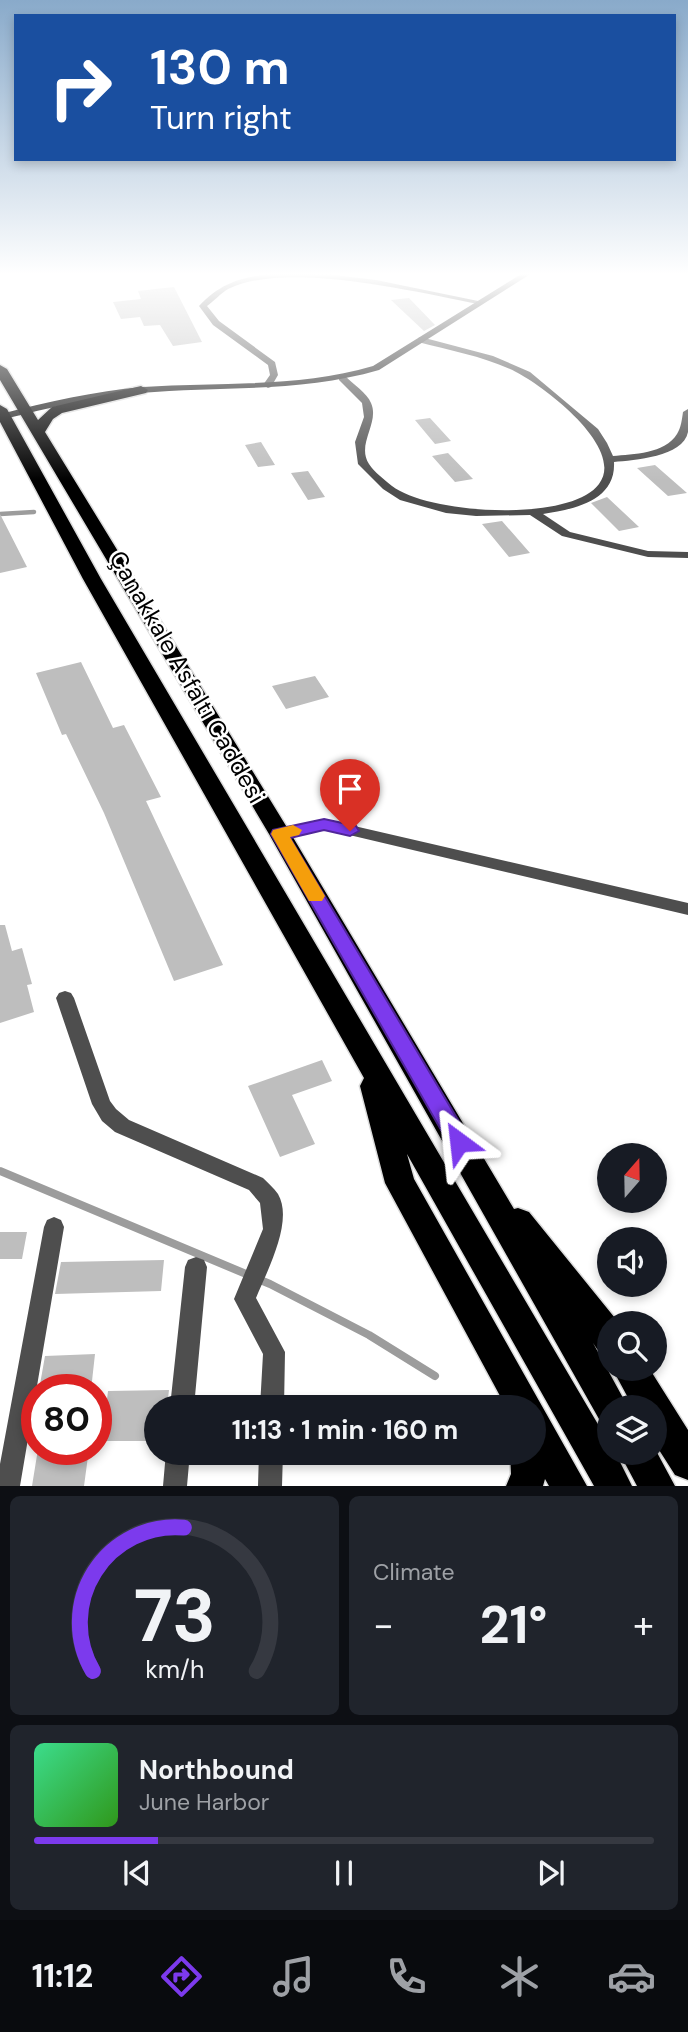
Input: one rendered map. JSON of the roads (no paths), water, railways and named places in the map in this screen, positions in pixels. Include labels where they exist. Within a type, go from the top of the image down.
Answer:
[{"type":"highway","name":"Çanakkale Asfaltı Caddesi","points":[[0,369],[279,834],[604,1395]]},
{"type":"highway","points":[[38,430],[48,416],[57,410],[141,390]]},
{"type":"highway","name":"Çanakkale Asfaltı Caddesi","points":[[2,412],[92,579],[614,1486]]},
{"type":"highway","points":[[368,1060],[400,1183],[518,1395]]},
{"type":"highway","points":[[473,1166],[597,1322]]},
{"type":"highway","points":[[667,1429],[688,1462]]},
{"type":"highway","points":[[546,1445],[569,1486]]},
{"type":"highway","points":[[524,1486],[529,1475],[529,1465]]},
{"type":"highway","points":[[645,1465],[657,1486]]},
{"type":"street","points":[[242,342],[272,364],[274,375],[268,385]]},
{"type":"street","points":[[2,412],[27,411],[85,397],[141,390],[268,385],[342,378],[376,368],[417,342]]},
{"type":"street","points":[[342,378],[366,402],[369,417],[360,442],[363,464],[405,499],[433,507],[504,515],[579,502],[602,489],[610,472],[609,459],[599,436],[526,373],[428,342]]},
{"type":"street","points":[[609,459],[645,456],[666,448],[681,438],[688,412]]},
{"type":"street","points":[[533,512],[566,534],[648,554],[688,555]]},
{"type":"street","points":[[279,834],[324,824],[688,909]]},
{"type":"street","points":[[65,998],[102,1104],[109,1115],[122,1126],[256,1184],[270,1199],[273,1229],[245,1299],[274,1352],[272,1395]]},
{"type":"street","points":[[8,1486],[54,1227]]},
{"type":"street","points":[[183,1395],[196,1267]]},
{"type":"street","points":[[174,1486],[176,1465]]},
{"type":"street","points":[[270,1486],[271,1465]]},
{"type":"waterway","points":[[0,514],[34,512]]},
{"type":"waterway","points":[[0,1171],[270,1284],[369,1335],[435,1376]]}]
